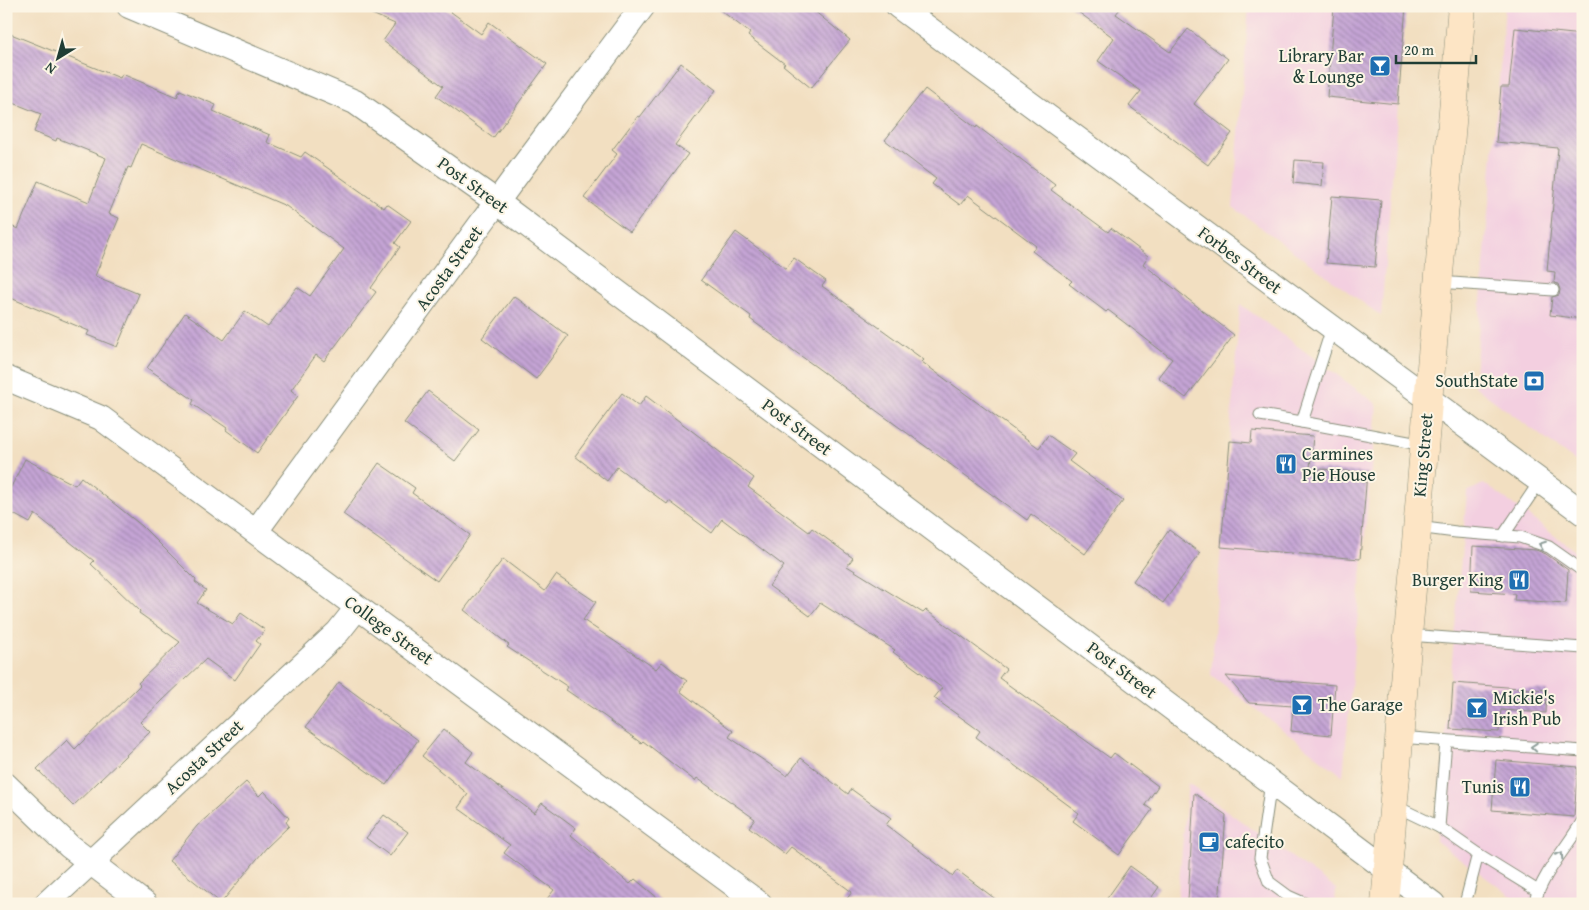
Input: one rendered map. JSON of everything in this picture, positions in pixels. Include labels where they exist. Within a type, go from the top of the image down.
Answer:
[{"type":"main road","name":"King Street","points":[[1385,904],[1462,6]]},
{"type":"street","name":"Post Street","points":[[129,6],[355,102],[497,202],[1433,904]]},
{"type":"street","name":"Acosta Street","points":[[256,531],[643,6]]},
{"type":"street","name":"Forbes Street","points":[[898,6],[1583,513]]},
{"type":"street","name":"College Street","points":[[6,378],[101,418],[760,904]]},
{"type":"street","name":"Acosta Street","points":[[46,904],[338,632],[358,608]]},
{"type":"street","points":[[6,785],[69,846],[145,904]]},
{"type":"lane","points":[[1438,282],[1553,290]]},
{"type":"lane","points":[[1302,422],[1332,328]]},
{"type":"lane","points":[[1260,415],[1424,445]]},
{"type":"lane","points":[[1503,536],[1540,481]]},
{"type":"lane","points":[[1417,527],[1520,537],[1549,548],[1583,571]]},
{"type":"lane","points":[[1408,635],[1583,648]]},
{"type":"lane","points":[[1399,738],[1583,751]]},
{"type":"lane","points":[[1439,827],[1446,741]]},
{"type":"lane","points":[[1271,782],[1260,858],[1269,882],[1288,896],[1306,904]]},
{"type":"lane","points":[[1393,805],[1439,827],[1478,854],[1538,891]]},
{"type":"lane","points":[[1534,904],[1538,891],[1583,820]]},
{"type":"lane","points":[[1465,904],[1478,854]]},
{"type":"shaded area","points":[[1249,6],[1406,6],[1381,316],[1233,207]]},
{"type":"shaded area","points":[[1505,6],[1583,6],[1583,467],[1474,386]]},
{"type":"shaded area","points":[[1240,304],[1377,404],[1343,776],[1211,675]]},
{"type":"shaded area","points":[[1483,484],[1583,557],[1583,904],[1522,904],[1436,841],[1467,492]]},
{"type":"shaded area","points":[[1188,783],[1336,889],[1335,904],[1177,904]]},
{"type":"building","points":[[354,6],[443,6],[481,34],[489,22],[547,64],[493,138],[436,96],[443,86],[383,41],[395,24]]},
{"type":"building","points":[[715,6],[808,6],[850,40],[811,88],[783,65],[785,64],[748,36],[750,33]]},
{"type":"building","points":[[1070,6],[1122,6],[1116,14],[1170,52],[1188,29],[1228,59],[1194,104],[1232,133],[1208,165],[1129,106],[1141,91],[1098,61],[1114,38]]},
{"type":"building","points":[[1334,6],[1406,6],[1398,104],[1327,97]]},
{"type":"building","points":[[1515,28],[1583,35],[1583,319],[1550,315],[1552,297],[1559,295],[1560,290],[1558,284],[1554,283],[1555,272],[1547,271],[1558,148],[1496,142],[1501,87],[1509,87]]},
{"type":"building","points":[[6,32],[120,78],[122,74],[177,97],[180,90],[216,105],[213,111],[270,135],[267,142],[301,157],[305,152],[384,208],[387,204],[411,221],[395,243],[400,247],[371,288],[376,292],[324,361],[316,355],[291,390],[298,396],[257,453],[226,430],[227,428],[192,404],[194,400],[147,368],[185,313],[224,340],[245,311],[268,327],[297,287],[310,296],[344,249],[286,206],[141,144],[131,168],[128,167],[109,214],[119,218],[95,276],[139,294],[117,347],[87,335],[89,331],[6,296],[6,224],[18,229],[38,181],[89,202],[106,158],[57,138],[56,141],[34,132],[41,114],[6,100]]},
{"type":"building","points":[[681,63],[716,90],[675,145],[688,154],[630,232],[584,198],[617,154],[612,150]]},
{"type":"building","points":[[925,89],[1055,185],[1051,190],[1108,232],[1111,228],[1148,256],[1143,264],[1234,335],[1186,398],[1158,377],[1172,359],[1108,310],[1106,312],[1069,284],[1072,281],[1032,251],[1036,246],[968,195],[960,205],[932,184],[936,179],[885,140]]},
{"type":"building","points":[[1295,160],[1324,162],[1322,186],[1293,183]]},
{"type":"building","points":[[1332,196],[1381,200],[1375,267],[1326,263]]},
{"type":"building","points":[[736,232],[786,269],[794,258],[826,281],[822,286],[924,360],[922,362],[1039,448],[1048,435],[1075,454],[1069,461],[1123,501],[1085,554],[1031,514],[1027,520],[750,319],[751,316],[701,280]]},
{"type":"building","points":[[514,296],[568,336],[536,379],[482,338]]},
{"type":"building","points":[[428,391],[479,430],[455,461],[404,423]]},
{"type":"building","points":[[622,393],[639,406],[646,396],[754,478],[748,487],[809,532],[812,528],[853,558],[847,566],[923,613],[926,610],[1006,669],[999,678],[1110,758],[1114,753],[1158,786],[1145,805],[1152,810],[1119,855],[1073,821],[1079,813],[976,737],[980,731],[934,698],[942,688],[893,652],[895,650],[820,603],[810,616],[769,586],[784,566],[722,519],[712,533],[669,501],[667,504],[617,467],[607,481],[575,456]]},
{"type":"building","points":[[1252,431],[1313,436],[1310,468],[1367,473],[1360,559],[1221,547],[1230,441],[1251,443]]},
{"type":"building","points":[[25,459],[75,485],[81,477],[142,526],[196,580],[195,582],[206,590],[197,603],[233,624],[241,613],[265,630],[256,641],[260,644],[235,680],[206,659],[140,722],[150,732],[73,806],[37,769],[67,740],[75,749],[140,685],[138,683],[180,642],[139,613],[140,611],[91,564],[94,561],[35,514],[30,523],[6,510],[6,497]]},
{"type":"building","points":[[379,463],[415,488],[412,493],[470,535],[437,581],[343,514]]},
{"type":"building","points":[[1169,530],[1200,553],[1163,603],[1133,581]]},
{"type":"building","name":"Burger King","points":[[1473,546],[1536,550],[1546,554],[1568,570],[1566,603],[1514,600],[1515,594],[1471,591]]},
{"type":"building","points":[[503,559],[545,591],[556,575],[596,602],[583,620],[656,669],[662,662],[687,681],[680,691],[733,731],[729,737],[787,776],[801,758],[848,794],[851,789],[891,818],[886,825],[953,876],[957,870],[1002,904],[843,904],[852,892],[791,847],[785,854],[749,827],[755,819],[697,778],[695,781],[643,741],[641,743],[566,690],[568,687],[507,647],[509,645],[464,610]]},
{"type":"building","name":"The Garage","points":[[1226,676],[1335,685],[1331,735],[1291,731],[1293,706],[1249,703]]},
{"type":"building","points":[[339,682],[418,740],[386,785],[306,727]]},
{"type":"building","points":[[1453,683],[1547,690],[1546,713],[1501,710],[1499,732],[1450,729]]},
{"type":"building","points":[[444,729],[473,752],[466,762],[534,813],[542,803],[576,828],[571,835],[630,884],[635,879],[665,904],[543,904],[554,890],[504,853],[510,845],[458,808],[468,794],[422,756]]},
{"type":"building","points":[[1496,760],[1578,767],[1574,817],[1492,810]]},
{"type":"building","points":[[246,782],[259,796],[264,791],[289,818],[286,822],[289,826],[266,848],[221,903],[169,861],[197,826]]},
{"type":"building","points":[[1194,793],[1226,815],[1219,904],[1188,901]]},
{"type":"building","points":[[384,815],[408,832],[390,856],[366,838]]},
{"type":"building","points":[[1130,866],[1159,887],[1147,904],[1103,904]]},
{"type":"place","name":"Library Bar & Lounge","points":[[1380,66]]},
{"type":"place","name":"SouthState","points":[[1534,381]]},
{"type":"place","name":"Carmines Pie House","points":[[1286,464]]},
{"type":"place","name":"Burger King","points":[[1519,580]]},
{"type":"place","name":"The Garage","points":[[1302,705]]},
{"type":"place","name":"Mickie's Irish Pub","points":[[1477,708]]},
{"type":"place","name":"Tunis","points":[[1520,787]]},
{"type":"place","name":"cafecito","points":[[1209,842]]}]
